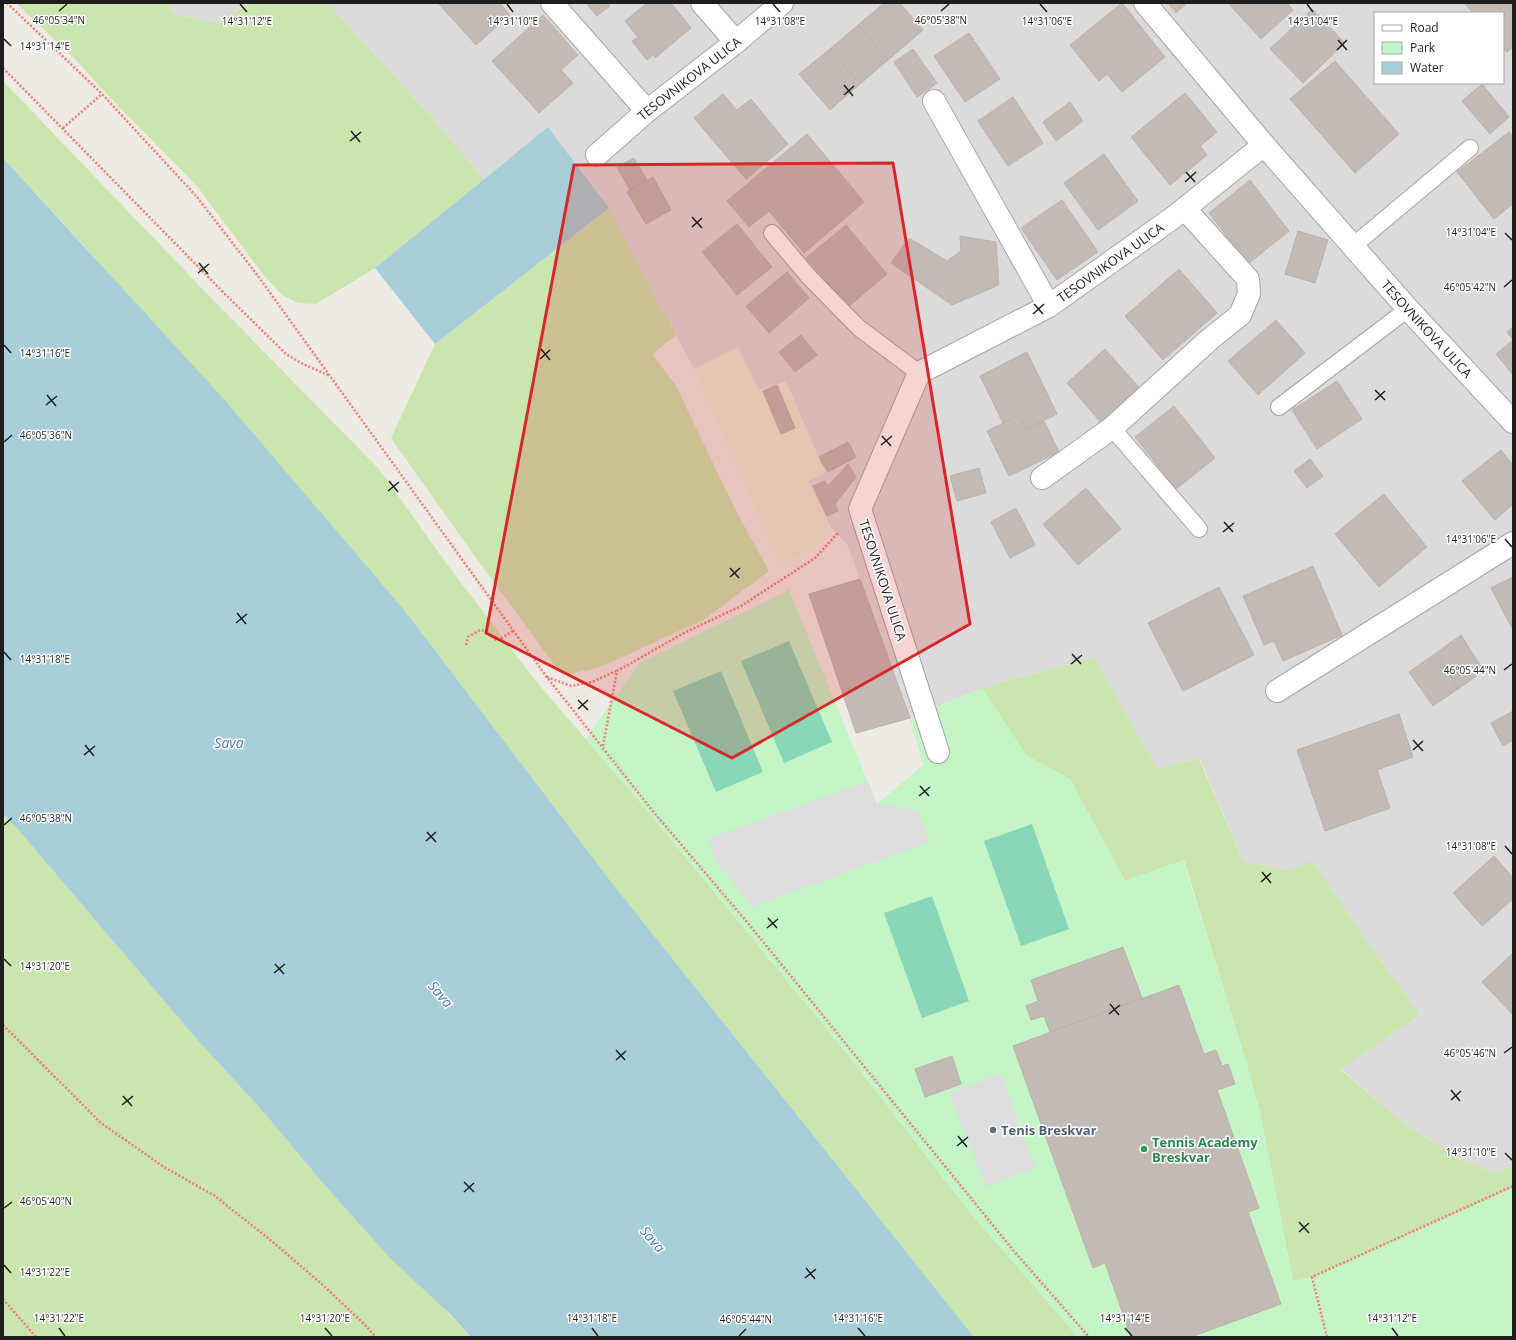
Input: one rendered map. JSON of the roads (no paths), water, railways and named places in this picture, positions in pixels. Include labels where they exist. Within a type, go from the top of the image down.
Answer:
[{"type":"street","points":[[552,3],[647,111]]},
{"type":"street","points":[[702,3],[736,42]]},
{"type":"street","name":"TESOVNIKOVA ULICA","points":[[597,155],[647,111],[736,42],[782,3]]},
{"type":"street","name":"TESOVNIKOVA ULICA","points":[[1145,3],[1264,145],[1408,309],[1513,422]]},
{"type":"street","points":[[934,100],[1049,306]]},
{"type":"street","name":"TESOVNIKOVA ULICA","points":[[938,752],[860,509],[919,374],[1049,306],[1184,209],[1264,145]]},
{"type":"street","points":[[1042,478],[1112,428],[1210,339],[1240,314],[1249,294],[1248,279],[1184,209]]},
{"type":"street","points":[[1277,691],[1513,542]]},
{"type":"lane","points":[[1353,246],[1470,148]]},
{"type":"lane","points":[[772,233],[810,277],[860,328],[919,374]]},
{"type":"lane","points":[[1280,407],[1408,309]]},
{"type":"lane","points":[[1112,428],[1199,529]]},
{"type":"water","points":[[548,127],[609,208],[435,344],[375,268]]},
{"type":"water","name":"Sava","points":[[3,158],[222,397],[405,611],[612,883],[974,1337],[471,1337],[450,1314],[391,1259],[322,1182],[266,1115],[194,1036],[16,827],[3,814]]},
{"type":"place","name":"Tenis Breskvar","points":[[993,1130]]},
{"type":"place","name":"Tennis Academy Breskvar","points":[[1144,1149]]}]
